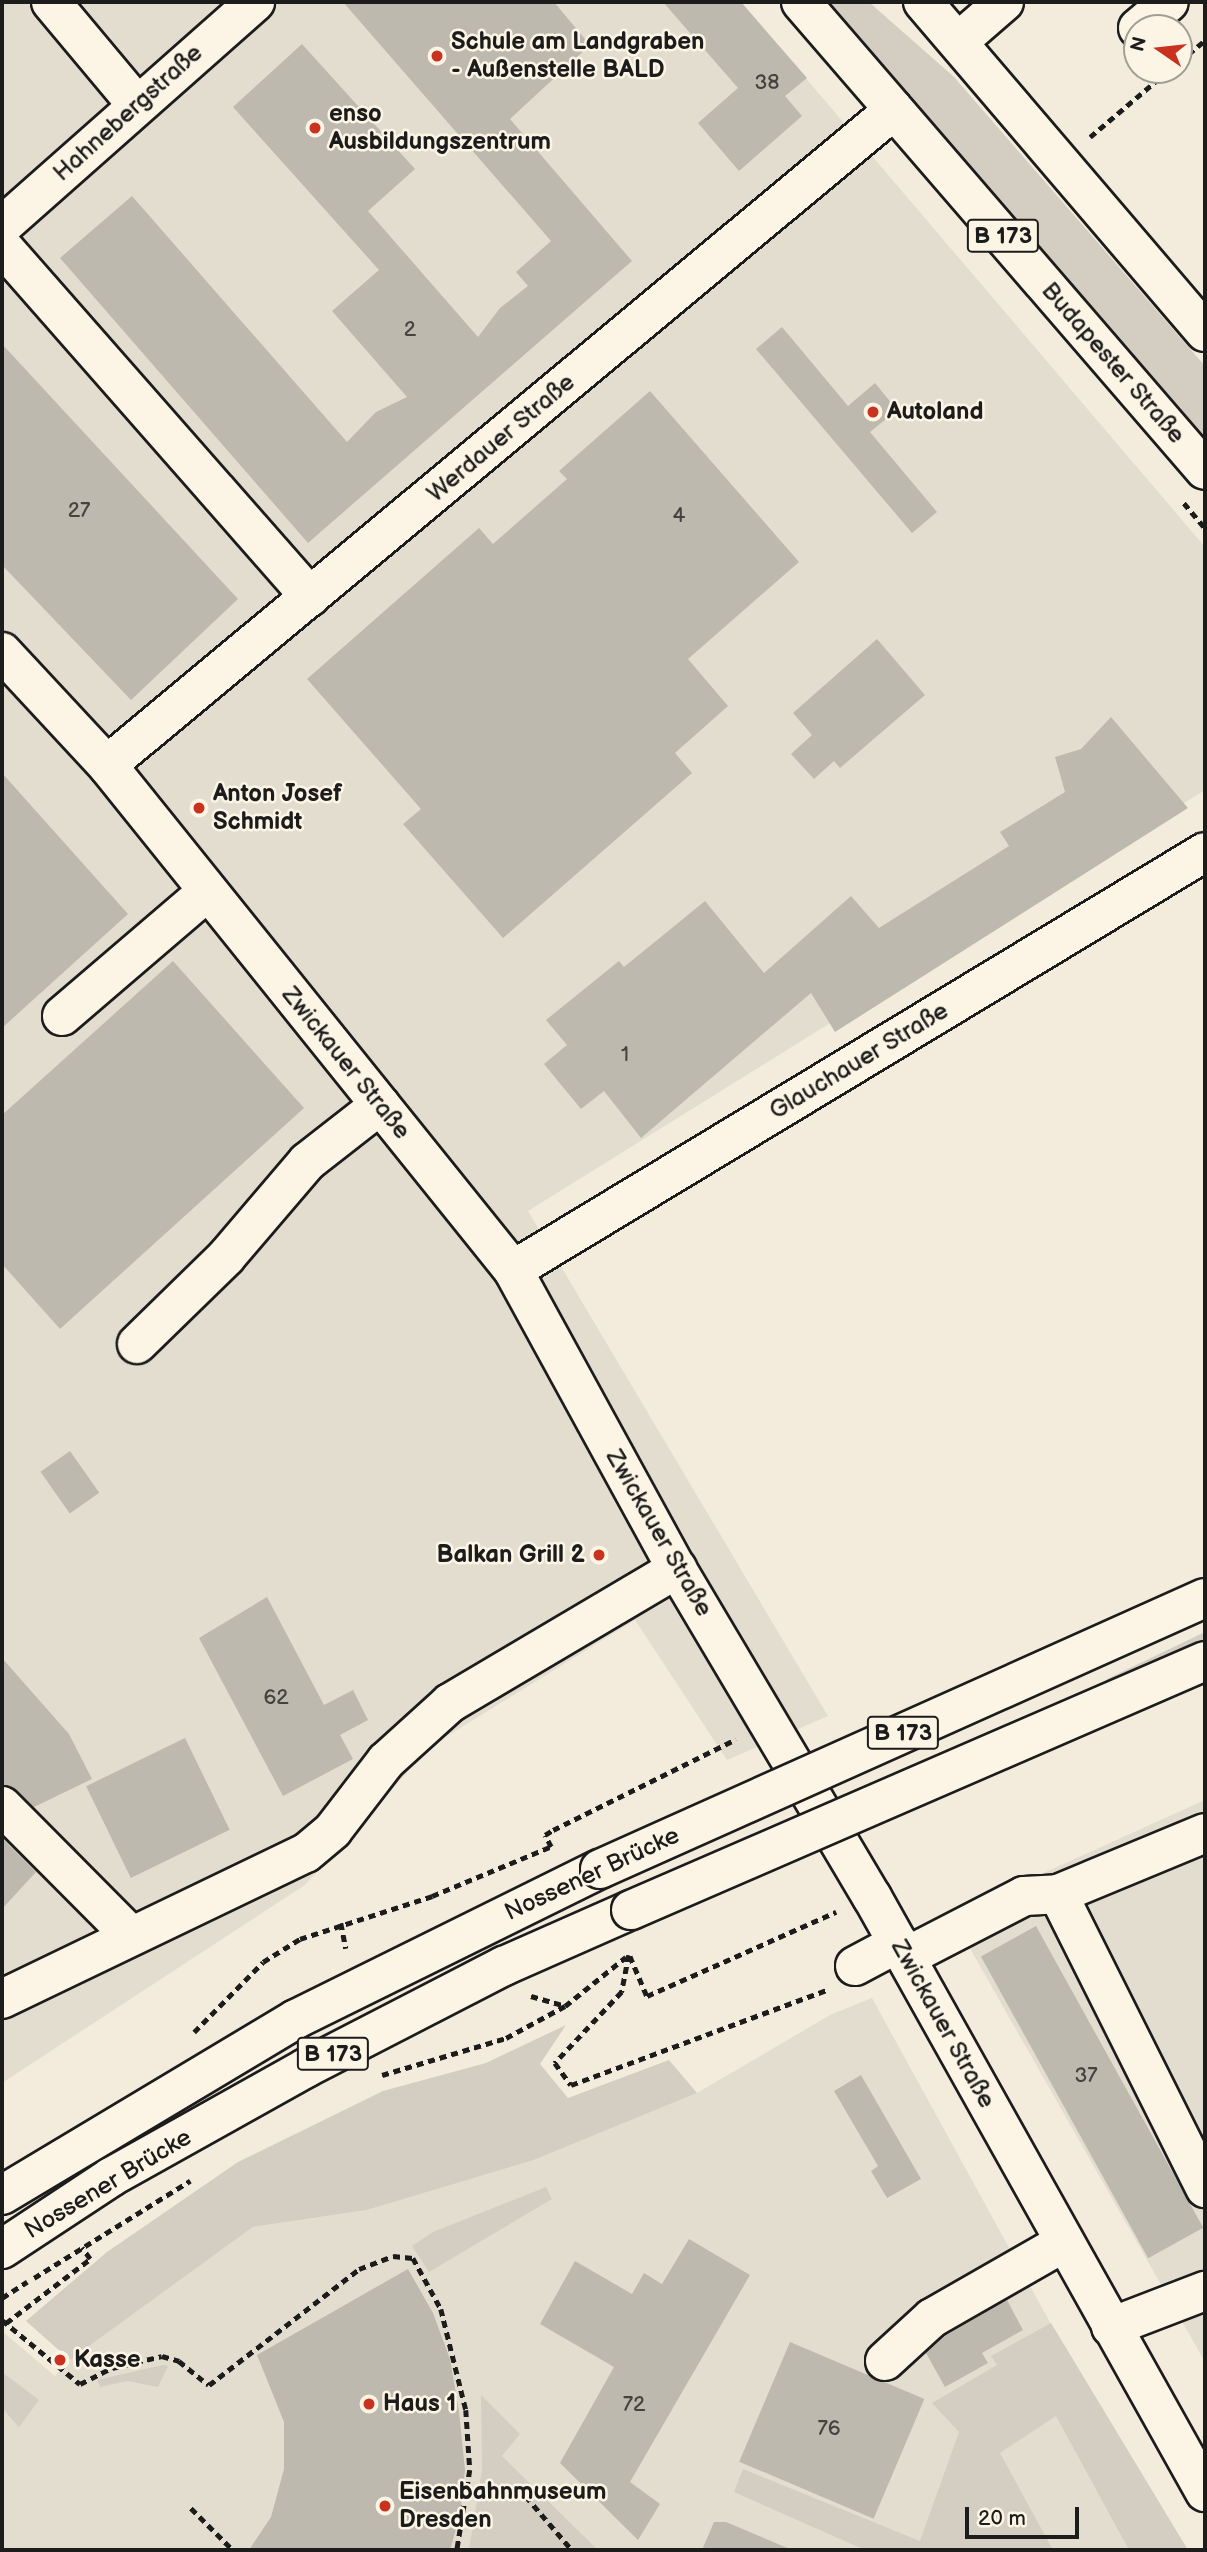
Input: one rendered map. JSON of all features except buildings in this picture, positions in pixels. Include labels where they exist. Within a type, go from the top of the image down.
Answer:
[{"type":"street","points":[[51,2],[136,105]]},
{"type":"street","name":"Hahnebergstraße","points":[[2,226],[255,2]]},
{"type":"street","name":"Budapester Straße","points":[[802,2],[1205,470]]},
{"type":"street","points":[[923,2],[1205,332]]},
{"type":"street","points":[[958,42],[1004,2]]},
{"type":"street","points":[[1155,14],[1169,2]]},
{"type":"street","name":"Werdauer Straße","points":[[107,765],[894,110]]},
{"type":"street","points":[[2,246],[310,597]]},
{"type":"street","name":"Zwickauer Straße","points":[[2,652],[107,765],[513,1270],[677,1569],[872,1897],[1063,2243],[1205,2491]]},
{"type":"street","name":"Glauchauer Straße","points":[[513,1270],[1205,852]]},
{"type":"street","points":[[62,1016],[208,891]]},
{"type":"street","points":[[137,1344],[226,1257],[307,1162],[380,1105]]},
{"type":"street","points":[[2,1998],[128,1934],[234,1891],[306,1853],[333,1830],[386,1761],[450,1703],[677,1569]]},
{"type":"street","name":"Nossener Brücke","points":[[12,2188],[296,2019],[600,1869],[1205,1598]]},
{"type":"street","name":"Nossener Brücke","points":[[2,2249],[111,2177],[306,2068],[504,1966],[1205,1661]]},
{"type":"street","points":[[2,1805],[128,1934]]},
{"type":"street","points":[[842,1978],[1024,1896],[1058,1894],[1205,1833]]},
{"type":"street","points":[[1058,1894],[1205,2188]]},
{"type":"street","points":[[885,2361],[932,2318],[1063,2243]]},
{"type":"street","points":[[1111,2327],[1205,2291]]},
{"type":"path","points":[[1085,141],[1152,84]]},
{"type":"path","points":[[551,1847],[545,1835],[553,1829],[694,1763]]},
{"type":"path","points":[[184,2038],[263,1962],[300,1939],[341,1923],[432,1896],[564,1842]]},
{"type":"path","points":[[629,1954],[647,1996],[872,1897]]},
{"type":"path","points":[[341,1923],[346,1949]]},
{"type":"path","points":[[371,2081],[506,2038],[565,2006],[629,1954],[638,1950]]},
{"type":"path","points":[[629,1954],[622,1992],[555,2063],[571,2085],[842,1978]]},
{"type":"path","points":[[530,1996],[565,2006]]},
{"type":"path","points":[[70,2256],[200,2175]]},
{"type":"path","points":[[82,2248],[90,2259],[4,2321],[80,2384],[112,2368],[162,2356],[189,2368],[209,2385],[359,2269],[393,2256],[413,2258],[442,2309],[466,2410],[470,2470],[457,2550]]},
{"type":"path","points":[[518,2487],[572,2550]]},
{"type":"path","points":[[191,2508],[233,2550]]},
{"type":"shaded area","points":[[2,2],[741,2],[1205,547],[1205,790],[528,1211],[828,1716],[727,1760],[635,1620],[431,1746],[305,1885],[2,2083]]},
{"type":"shaded area","points":[[829,2],[869,2],[954,77],[1205,366],[1205,441]]},
{"type":"shaded area","points":[[1205,1632],[1205,1645],[1105,1684],[1107,1679]]},
{"type":"shaded area","points":[[1205,1800],[1205,2362],[951,1915]]},
{"type":"shaded area","points":[[872,1998],[1175,2550],[2,2550],[2,2331],[55,2376],[70,2360],[253,2227],[367,2210],[534,2160],[697,2093],[830,2015]]},
{"type":"shaded area","points":[[566,2025],[540,2064],[568,2098],[669,2060],[697,2093],[534,2160],[367,2210],[253,2227],[70,2360],[26,2321],[107,2252],[238,2162],[383,2091],[486,2063]]},
{"type":"shaded area","points":[[546,2187],[552,2199],[429,2272],[412,2246],[433,2232]]},
{"type":"shaded area","points":[[1051,2323],[1188,2550],[1129,2550],[1056,2416],[1000,2453],[1053,2550],[865,2550],[734,2492],[743,2469],[920,2541],[959,2432],[932,2403],[997,2365],[991,2356]]},
{"type":"shaded area","points":[[168,2366],[158,2387],[128,2381],[100,2387],[97,2380]]},
{"type":"shaded area","points":[[2,2372],[39,2400],[19,2427],[2,2408]]},
{"type":"shaded area","points":[[481,2395],[520,2434],[502,2456],[598,2550],[469,2550],[482,2469]]},
{"type":"place","name":"Schule am Landgraben - Außenstelle BALD","points":[[437,56]]},
{"type":"place","name":"enso Ausbildungszentrum","points":[[315,128]]},
{"type":"place","name":"Autoland","points":[[873,412]]},
{"type":"place","name":"Anton Josef Schmidt","points":[[199,808]]},
{"type":"place","name":"Balkan Grill 2","points":[[599,1555]]},
{"type":"place","name":"Kasse","points":[[60,2360]]},
{"type":"place","name":"Haus 1","points":[[369,2404]]},
{"type":"place","name":"Eisenbahnmuseum Dresden","points":[[385,2506]]}]
